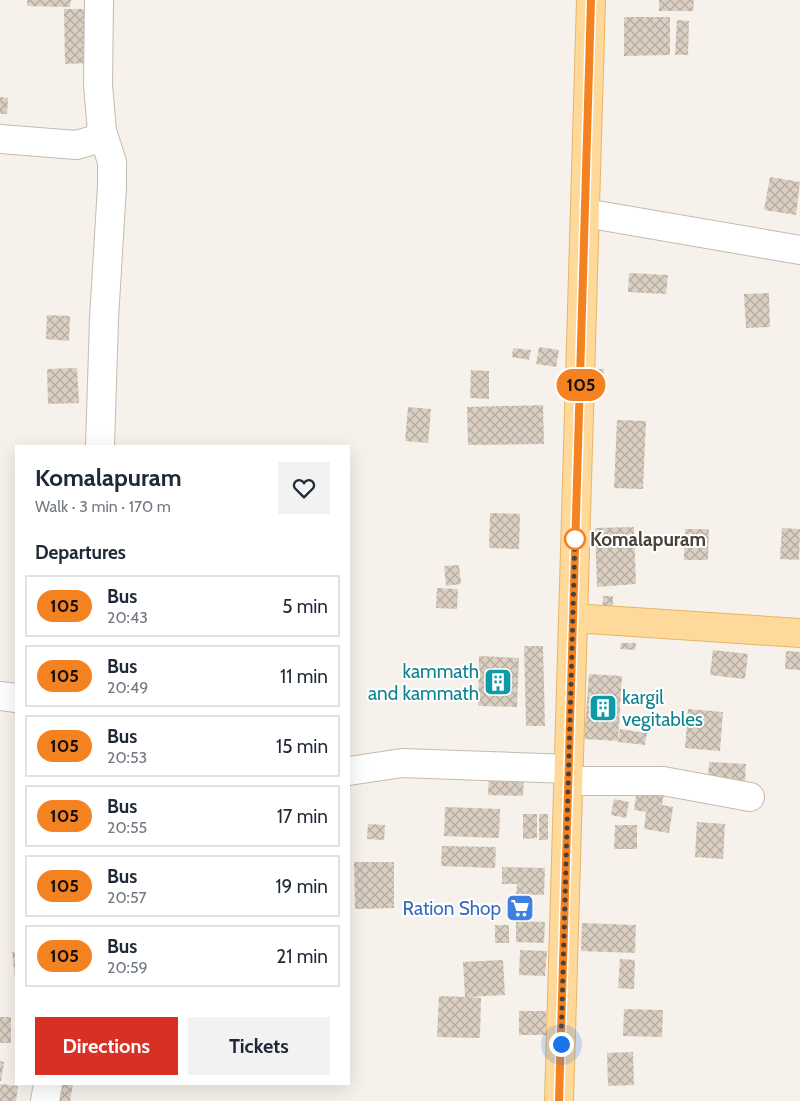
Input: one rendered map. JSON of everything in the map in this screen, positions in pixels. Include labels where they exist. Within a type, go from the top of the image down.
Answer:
[{"type":"main road","points":[[559,1101],[591,0]]},
{"type":"main road","points":[[573,618],[800,633]]},
{"type":"street","points":[[99,0],[98,84],[102,130],[112,162],[104,310],[100,445]]},
{"type":"street","points":[[0,139],[76,145],[94,140],[102,130]]},
{"type":"street","points":[[585,213],[800,250]]},
{"type":"street","points":[[0,696],[15,698]]},
{"type":"street","points":[[350,771],[402,763],[664,781],[750,797]]},
{"type":"street","points":[[45,1101],[48,1085]]},
{"type":"building","points":[[27,0],[71,0],[70,7],[27,6]]},
{"type":"building","points":[[659,0],[694,0],[693,11],[659,11]]},
{"type":"building","points":[[64,9],[90,9],[91,63],[65,64]]},
{"type":"building","points":[[624,17],[670,17],[670,55],[624,56]]},
{"type":"building","points":[[677,20],[689,21],[688,55],[675,55]]},
{"type":"building","points":[[0,97],[8,98],[7,114],[0,114]]},
{"type":"building","points":[[770,177],[800,182],[796,215],[764,210]]},
{"type":"building","points":[[629,273],[668,275],[666,294],[628,292]]},
{"type":"building","points":[[769,293],[770,327],[746,328],[744,294]]},
{"type":"building","points":[[47,315],[70,316],[69,341],[46,339]]},
{"type":"building","points":[[539,347],[559,350],[556,367],[536,364]]},
{"type":"building","points":[[513,348],[531,350],[529,360],[512,357]]},
{"type":"building","points":[[77,368],[79,403],[48,404],[47,369]]},
{"type":"building","points":[[593,369],[604,369],[603,384],[593,384]]},
{"type":"building","points":[[471,370],[489,371],[489,399],[470,398]]},
{"type":"building","points":[[543,405],[544,444],[468,445],[467,407]]},
{"type":"building","points":[[408,407],[431,409],[428,443],[405,441]]},
{"type":"building","points":[[617,420],[646,421],[643,489],[614,488]]},
{"type":"building","points":[[490,513],[520,514],[519,549],[489,548]]},
{"type":"building","points":[[634,527],[636,584],[597,587],[595,528]]},
{"type":"building","points":[[782,528],[800,529],[799,560],[780,559]]},
{"type":"building","points":[[685,529],[709,529],[708,560],[684,560]]},
{"type":"building","points":[[459,565],[461,584],[446,586],[444,566]]},
{"type":"building","points":[[437,588],[458,589],[457,609],[436,608]]},
{"type":"building","points":[[603,596],[613,596],[613,619],[602,619]]},
{"type":"building","points":[[621,643],[636,643],[635,650],[620,649]]},
{"type":"building","points":[[524,646],[543,646],[545,726],[526,726]]},
{"type":"building","points":[[713,650],[748,654],[745,679],[710,675]]},
{"type":"building","points":[[786,651],[800,652],[800,670],[785,669]]},
{"type":"building","name":"kammath and kammath","points":[[479,656],[519,658],[517,707],[478,706]]},
{"type":"building","name":"kargil vegitables","points":[[589,674],[622,676],[618,741],[584,739]]},
{"type":"building","points":[[688,709],[723,712],[720,751],[685,748]]},
{"type":"building","points":[[620,729],[647,733],[645,745],[618,742]]},
{"type":"building","points":[[709,762],[746,764],[745,782],[708,780]]},
{"type":"building","points":[[489,775],[524,776],[523,796],[488,795]]},
{"type":"building","points":[[637,789],[664,793],[662,805],[673,807],[669,833],[644,829],[646,812],[634,810]]},
{"type":"building","points":[[614,799],[629,802],[626,818],[611,815]]},
{"type":"building","points":[[445,807],[500,809],[499,838],[444,836]]},
{"type":"building","points":[[523,814],[537,814],[537,838],[523,839]]},
{"type":"building","points":[[539,814],[548,814],[548,840],[539,840]]},
{"type":"building","points":[[697,822],[725,824],[723,859],[695,857]]},
{"type":"building","points":[[368,824],[385,825],[384,840],[367,839]]},
{"type":"building","points":[[615,825],[637,825],[637,849],[614,849]]},
{"type":"building","points":[[442,846],[496,847],[495,868],[441,866]]},
{"type":"building","points":[[354,862],[394,862],[394,908],[355,909]]},
{"type":"building","points":[[502,867],[545,868],[544,895],[516,894],[517,884],[502,884]]},
{"type":"building","points":[[516,921],[545,922],[544,943],[516,942]]},
{"type":"building","points":[[582,923],[636,925],[635,953],[581,951]]},
{"type":"building","points":[[495,925],[509,925],[509,943],[495,943]]},
{"type":"building","points":[[520,950],[547,951],[545,976],[519,975]]},
{"type":"building","points":[[12,952],[15,953],[15,978]]},
{"type":"building","points":[[620,959],[635,960],[634,989],[618,988]]},
{"type":"building","points":[[503,960],[505,995],[467,997],[481,998],[480,1038],[437,1037],[439,996],[465,997],[463,962]]},
{"type":"building","points":[[624,1009],[663,1010],[662,1037],[623,1036]]},
{"type":"building","points":[[519,1011],[546,1011],[546,1035],[519,1035]]},
{"type":"building","points":[[0,1017],[11,1017],[11,1043],[0,1043]]},
{"type":"building","points":[[633,1052],[634,1085],[608,1086],[607,1053]]},
{"type":"building","points":[[0,1061],[4,1062],[1,1081],[0,1081]]},
{"type":"building","points":[[0,1084],[18,1086],[16,1101],[0,1101]]},
{"type":"building","points":[[53,1085],[73,1085],[70,1101],[49,1101]]},
{"type":"bus line","name":"105","points":[[559,1101],[591,0]]},
{"type":"place","name":"Komalapuram","points":[[575,539]]},
{"type":"place","name":"kammath and kammath","points":[[498,682]]},
{"type":"place","name":"kargil vegitables","points":[[603,708]]},
{"type":"place","name":"Ration Shop","points":[[520,908]]},
{"type":"route","points":[[561,1044],[575,539]]}]
